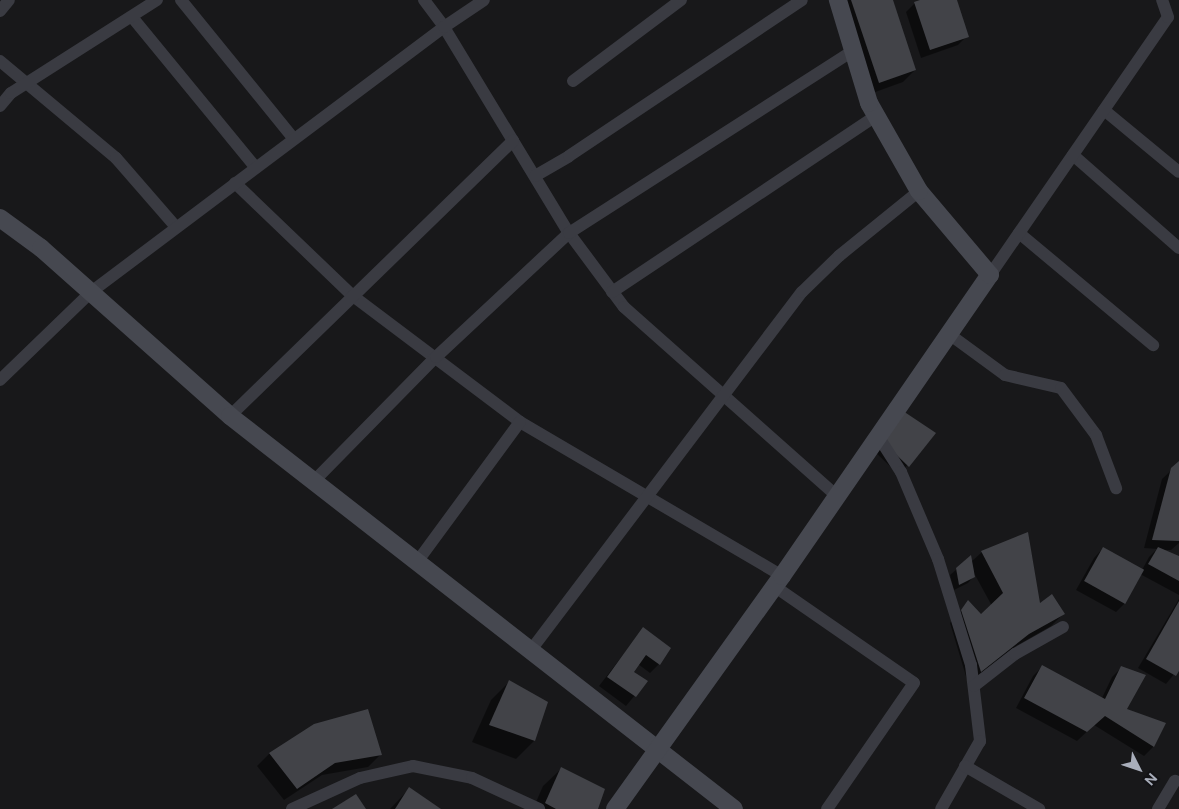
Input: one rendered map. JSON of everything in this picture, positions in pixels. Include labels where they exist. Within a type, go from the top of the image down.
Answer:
[{"type":"street","points":[[0,11],[9,0]]},
{"type":"street","points":[[0,106],[11,93],[158,0]]},
{"type":"street","points":[[181,0],[294,139]]},
{"type":"street","points":[[424,0],[444,27],[569,233],[624,307],[723,397],[837,496]]},
{"type":"street","points":[[0,380],[91,292],[444,27],[484,0]]},
{"type":"street","points":[[573,81],[681,0]]},
{"type":"street","points":[[535,176],[569,156],[802,0]]},
{"type":"street","points":[[838,0],[869,103],[876,116],[919,191],[990,275]]},
{"type":"street","points":[[614,809],[656,748],[778,581],[1168,17],[1162,0]]},
{"type":"street","points":[[132,17],[256,168]]},
{"type":"street","points":[[314,481],[436,357],[569,233],[853,51]]},
{"type":"street","points":[[0,61],[116,158],[176,227]]},
{"type":"street","points":[[1104,110],[1179,172]]},
{"type":"street","points":[[612,292],[876,116]]},
{"type":"street","points":[[230,416],[513,141]]},
{"type":"street","points":[[1073,155],[1179,248]]},
{"type":"street","points":[[235,183],[353,296],[520,422],[647,497],[778,581],[914,683],[827,809]]},
{"type":"street","points":[[531,650],[802,292],[839,256],[919,191]]},
{"type":"street","points":[[0,218],[41,248],[230,416],[734,809]]},
{"type":"street","points":[[1019,233],[1153,345]]},
{"type":"street","points":[[949,334],[1005,375],[1061,388],[1096,434],[1116,488]]},
{"type":"street","points":[[417,562],[520,422]]},
{"type":"street","points":[[878,436],[901,472],[938,559],[971,665],[980,741],[941,809]]},
{"type":"street","points":[[974,686],[1015,654],[1063,627]]},
{"type":"street","points":[[292,809],[360,778],[413,766],[472,778],[539,809]]},
{"type":"street","points":[[965,766],[1039,809]]},
{"type":"street","points":[[1158,809],[1174,781]]},
{"type":"building","points":[[851,0],[893,0],[916,70],[879,83]]},
{"type":"building","points":[[920,0],[957,0],[969,37],[930,50],[914,2]]},
{"type":"building","points":[[903,411],[936,433],[909,467],[880,439]]},
{"type":"building","points":[[1179,461],[1179,541],[1152,540],[1171,468]]},
{"type":"building","points":[[1028,532],[1040,603],[1052,594],[1065,614],[1029,634],[981,672],[961,610],[968,600],[981,614],[1003,593],[981,551]]},
{"type":"building","points":[[1103,547],[1144,570],[1125,604],[1084,581]]},
{"type":"building","points":[[1158,547],[1179,556],[1179,581],[1148,564]]},
{"type":"building","points":[[971,555],[975,577],[959,585],[956,568]]},
{"type":"building","points":[[1179,601],[1179,671],[1176,676],[1146,659]]},
{"type":"building","points":[[643,627],[671,648],[660,665],[646,655],[634,672],[648,681],[636,697],[607,677]]},
{"type":"building","points":[[1042,665],[1105,699],[1121,666],[1146,675],[1127,709],[1166,723],[1154,747],[1105,716],[1087,732],[1024,698]]},
{"type":"building","points":[[509,680],[548,702],[535,741],[489,725]]},
{"type":"building","points":[[368,709],[382,755],[335,763],[297,789],[269,753],[314,724]]},
{"type":"building","points":[[561,767],[605,789],[598,809],[556,809],[545,803]]},
{"type":"building","points":[[409,787],[441,809],[395,809]]},
{"type":"building","points":[[356,794],[366,809],[332,809]]}]
